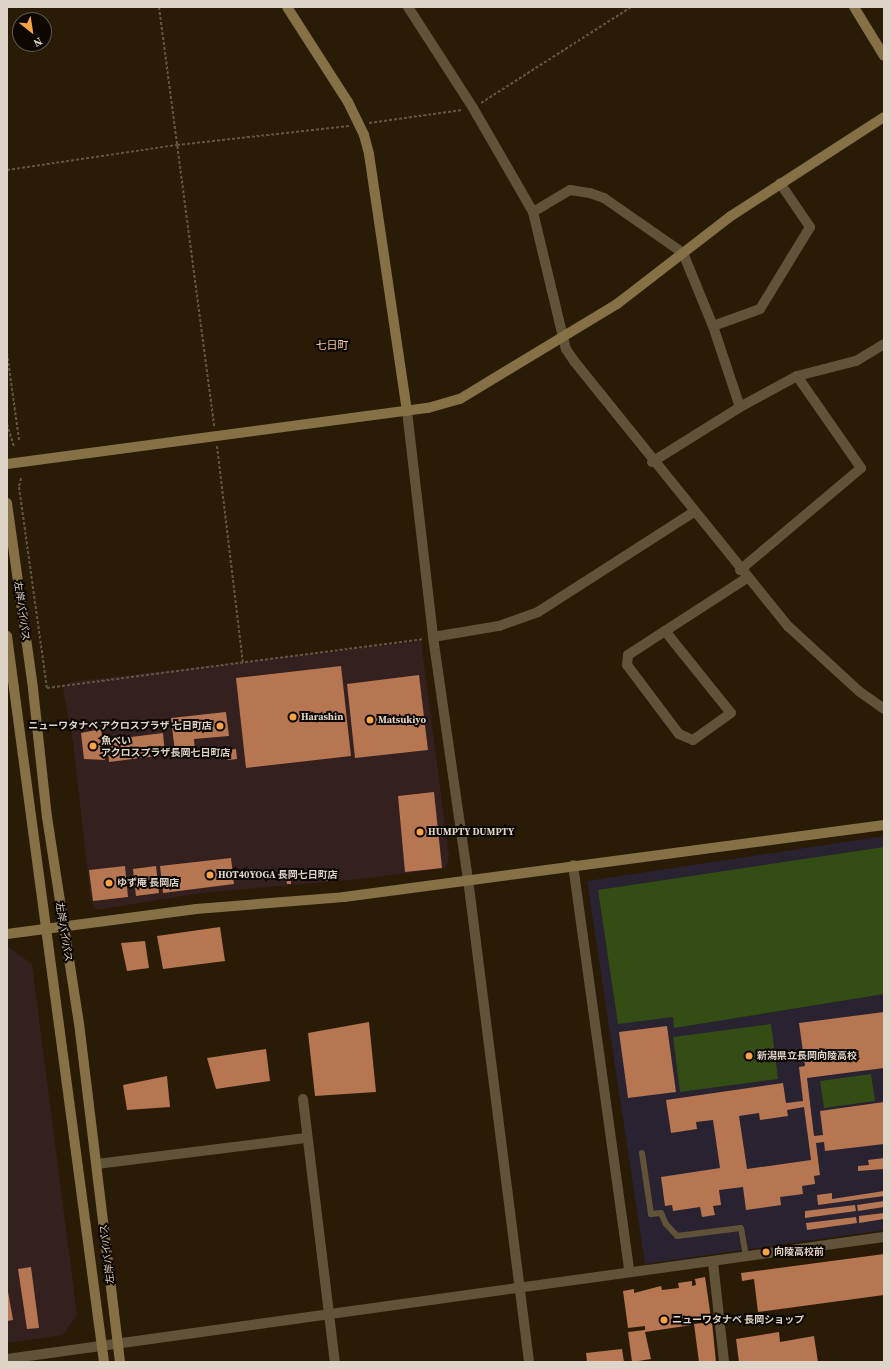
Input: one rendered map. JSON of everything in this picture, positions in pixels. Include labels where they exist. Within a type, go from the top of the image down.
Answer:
[{"type":"street","points":[[288,7],[348,102],[359,125],[369,154],[407,411],[433,637],[468,879],[528,1362]]},
{"type":"street","points":[[408,7],[473,108],[533,212],[564,338],[574,361],[652,462],[740,570],[805,644],[860,692],[884,709]]},
{"type":"street","points":[[854,7],[884,56]]},
{"type":"street","points":[[7,464],[407,411],[460,399],[564,338],[617,304],[683,253],[780,183],[883,119]]},
{"type":"street","points":[[713,326],[760,309],[810,227],[780,183]]},
{"type":"street","points":[[533,212],[570,190],[590,193],[604,198],[683,253],[713,326],[740,407]]},
{"type":"street","points":[[652,462],[740,407],[797,376],[856,361],[884,344]]},
{"type":"street","points":[[740,570],[861,468],[797,376]]},
{"type":"street","name":"左岸バイパス","points":[[7,503],[63,927],[97,1164],[120,1362]]},
{"type":"street","points":[[433,637],[499,626],[538,612],[694,512]]},
{"type":"street","points":[[665,631],[731,713],[694,740],[679,734],[627,665],[628,655],[665,631],[747,578]]},
{"type":"street","name":"左岸バイパス","points":[[7,636],[45,929],[50,950],[100,1345],[104,1362]]},
{"type":"street","points":[[7,934],[196,909],[344,897],[468,879],[884,825]]},
{"type":"street","points":[[573,865],[630,1271]]},
{"type":"street","points":[[303,1099],[335,1362]]},
{"type":"street","points":[[97,1164],[307,1138]]},
{"type":"street","points":[[7,1358],[519,1288],[630,1271],[713,1262],[884,1237]]},
{"type":"street","points":[[713,1262],[724,1362]]},
{"type":"lane","points":[[642,1152],[651,1214],[661,1213],[666,1224],[677,1236],[741,1228],[746,1257]]},
{"type":"path","points":[[159,7],[216,436],[243,664]]},
{"type":"path","points":[[7,170],[177,145],[359,125],[473,108],[631,7]]},
{"type":"path","points":[[7,353],[19,440]]},
{"type":"path","points":[[7,424],[14,447]]},
{"type":"path","points":[[21,478],[19,487],[47,688],[243,664],[433,637]]},
{"type":"shaded area","points":[[421,641],[449,856],[446,868],[361,879],[201,893],[96,910],[91,901],[73,742],[63,689],[69,682]]},
{"type":"shaded area","name":"新潟県立長岡向陵高校","points":[[884,836],[884,1230],[645,1264],[587,881]]},
{"type":"shaded area","points":[[7,946],[32,964],[77,1315],[63,1335],[7,1343]]},
{"type":"green space","points":[[884,847],[884,994],[674,1028],[673,1017],[618,1024],[598,890]]},
{"type":"green space","points":[[771,1024],[778,1079],[680,1092],[673,1037]]},
{"type":"green space","points":[[871,1074],[875,1101],[824,1108],[820,1081]]},
{"type":"building","name":"Harashin","points":[[341,666],[351,756],[246,768],[236,678]]},
{"type":"building","points":[[419,675],[428,750],[355,758],[347,684]]},
{"type":"building","points":[[226,712],[229,736],[194,739],[195,750],[175,752],[171,718]]},
{"type":"building","name":"魚べい アクロスプラザ長岡七日町店","points":[[101,729],[105,760],[84,759],[81,733]]},
{"type":"building","points":[[163,733],[165,755],[109,762],[107,740]]},
{"type":"building","points":[[236,749],[237,759],[228,760],[227,750]]},
{"type":"building","name":"HUMPTY DUMPTY","points":[[434,792],[442,868],[405,872],[398,796]]},
{"type":"building","points":[[231,858],[234,884],[163,893],[160,866]]},
{"type":"building","name":"ゆず庵 長岡店","points":[[125,866],[128,897],[93,901],[89,870]]},
{"type":"building","points":[[156,866],[159,893],[136,896],[133,869]]},
{"type":"building","points":[[336,873],[336,880],[332,880],[331,874]]},
{"type":"building","points":[[324,874],[328,874],[328,881],[324,881]]},
{"type":"building","points":[[291,877],[291,884],[287,884],[286,878]]},
{"type":"building","points":[[220,927],[225,961],[163,969],[157,936]]},
{"type":"building","points":[[145,941],[149,968],[127,971],[121,943]]},
{"type":"building","points":[[884,1012],[884,1068],[807,1078],[814,1136],[823,1135],[820,1111],[884,1102],[884,1144],[825,1151],[824,1142],[816,1143],[820,1175],[814,1176],[815,1184],[802,1186],[803,1194],[780,1197],[781,1205],[746,1210],[743,1187],[719,1190],[721,1205],[713,1206],[715,1215],[702,1217],[700,1207],[673,1211],[672,1205],[665,1206],[661,1177],[720,1168],[713,1120],[696,1122],[697,1129],[671,1133],[666,1100],[783,1083],[786,1103],[803,1101],[799,1067],[805,1066],[799,1023]],"holes":[[[804,1107],[811,1160],[747,1169],[739,1116],[759,1113],[760,1120],[788,1116],[787,1110]]]},
{"type":"building","points":[[369,1022],[376,1092],[315,1096],[308,1033]]},
{"type":"building","points":[[667,1026],[676,1092],[628,1098],[619,1032]]},
{"type":"building","points":[[266,1049],[270,1081],[216,1089],[207,1058]]},
{"type":"building","points":[[167,1076],[170,1107],[127,1110],[123,1085]]},
{"type":"building","points":[[884,1158],[884,1169],[858,1171],[858,1166],[869,1165],[868,1160]]},
{"type":"building","points":[[884,1191],[884,1196],[818,1205],[817,1195],[832,1193],[832,1199]]},
{"type":"building","points":[[884,1201],[884,1207],[858,1211],[857,1205]]},
{"type":"building","points":[[855,1205],[856,1211],[805,1218],[805,1211]]},
{"type":"building","points":[[884,1213],[884,1219],[859,1223],[859,1216]]},
{"type":"building","points":[[856,1217],[857,1223],[807,1230],[806,1223]]},
{"type":"building","points":[[884,1254],[884,1295],[758,1312],[754,1279],[742,1281],[741,1273]]},
{"type":"building","points":[[31,1267],[39,1328],[27,1329],[18,1269]]},
{"type":"building","name":"ニューワタナベ 長岡ショップ","points":[[705,1277],[711,1318],[692,1321],[692,1325],[645,1332],[651,1359],[632,1362],[628,1332],[645,1330],[645,1326],[628,1328],[623,1291],[634,1289],[634,1293],[661,1286],[662,1290],[679,1288],[678,1283],[692,1281],[692,1286],[696,1285],[695,1279]]},
{"type":"building","points":[[7,1286],[13,1320],[7,1321]]},
{"type":"building","points":[[712,1322],[716,1362],[699,1362],[694,1324]]},
{"type":"building","points":[[779,1332],[780,1342],[814,1336],[818,1362],[739,1362],[736,1339]]},
{"type":"building","points":[[622,1349],[624,1362],[587,1362],[586,1353]]},
{"type":"place","name":"Harashin","points":[[293,717]]},
{"type":"place","name":"Matsukiyo","points":[[370,720]]},
{"type":"place","name":"ニューワタナベ アクロスプラザ 七日町店","points":[[220,726]]},
{"type":"place","name":"魚べい アクロスプラザ長岡七日町店","points":[[93,746]]},
{"type":"place","name":"HUMPTY DUMPTY","points":[[420,832]]},
{"type":"place","name":"HOT40YOGA 長岡七日町店","points":[[210,875]]},
{"type":"place","name":"ゆず庵 長岡店","points":[[109,883]]},
{"type":"place","name":"新潟県立長岡向陵高校","points":[[749,1056]]},
{"type":"place","name":"向陵高校前","points":[[766,1252]]},
{"type":"place","name":"ニューワタナベ 長岡ショップ","points":[[664,1320]]},
{"type":"district","name":"七日町","points":[[332,346]]}]
